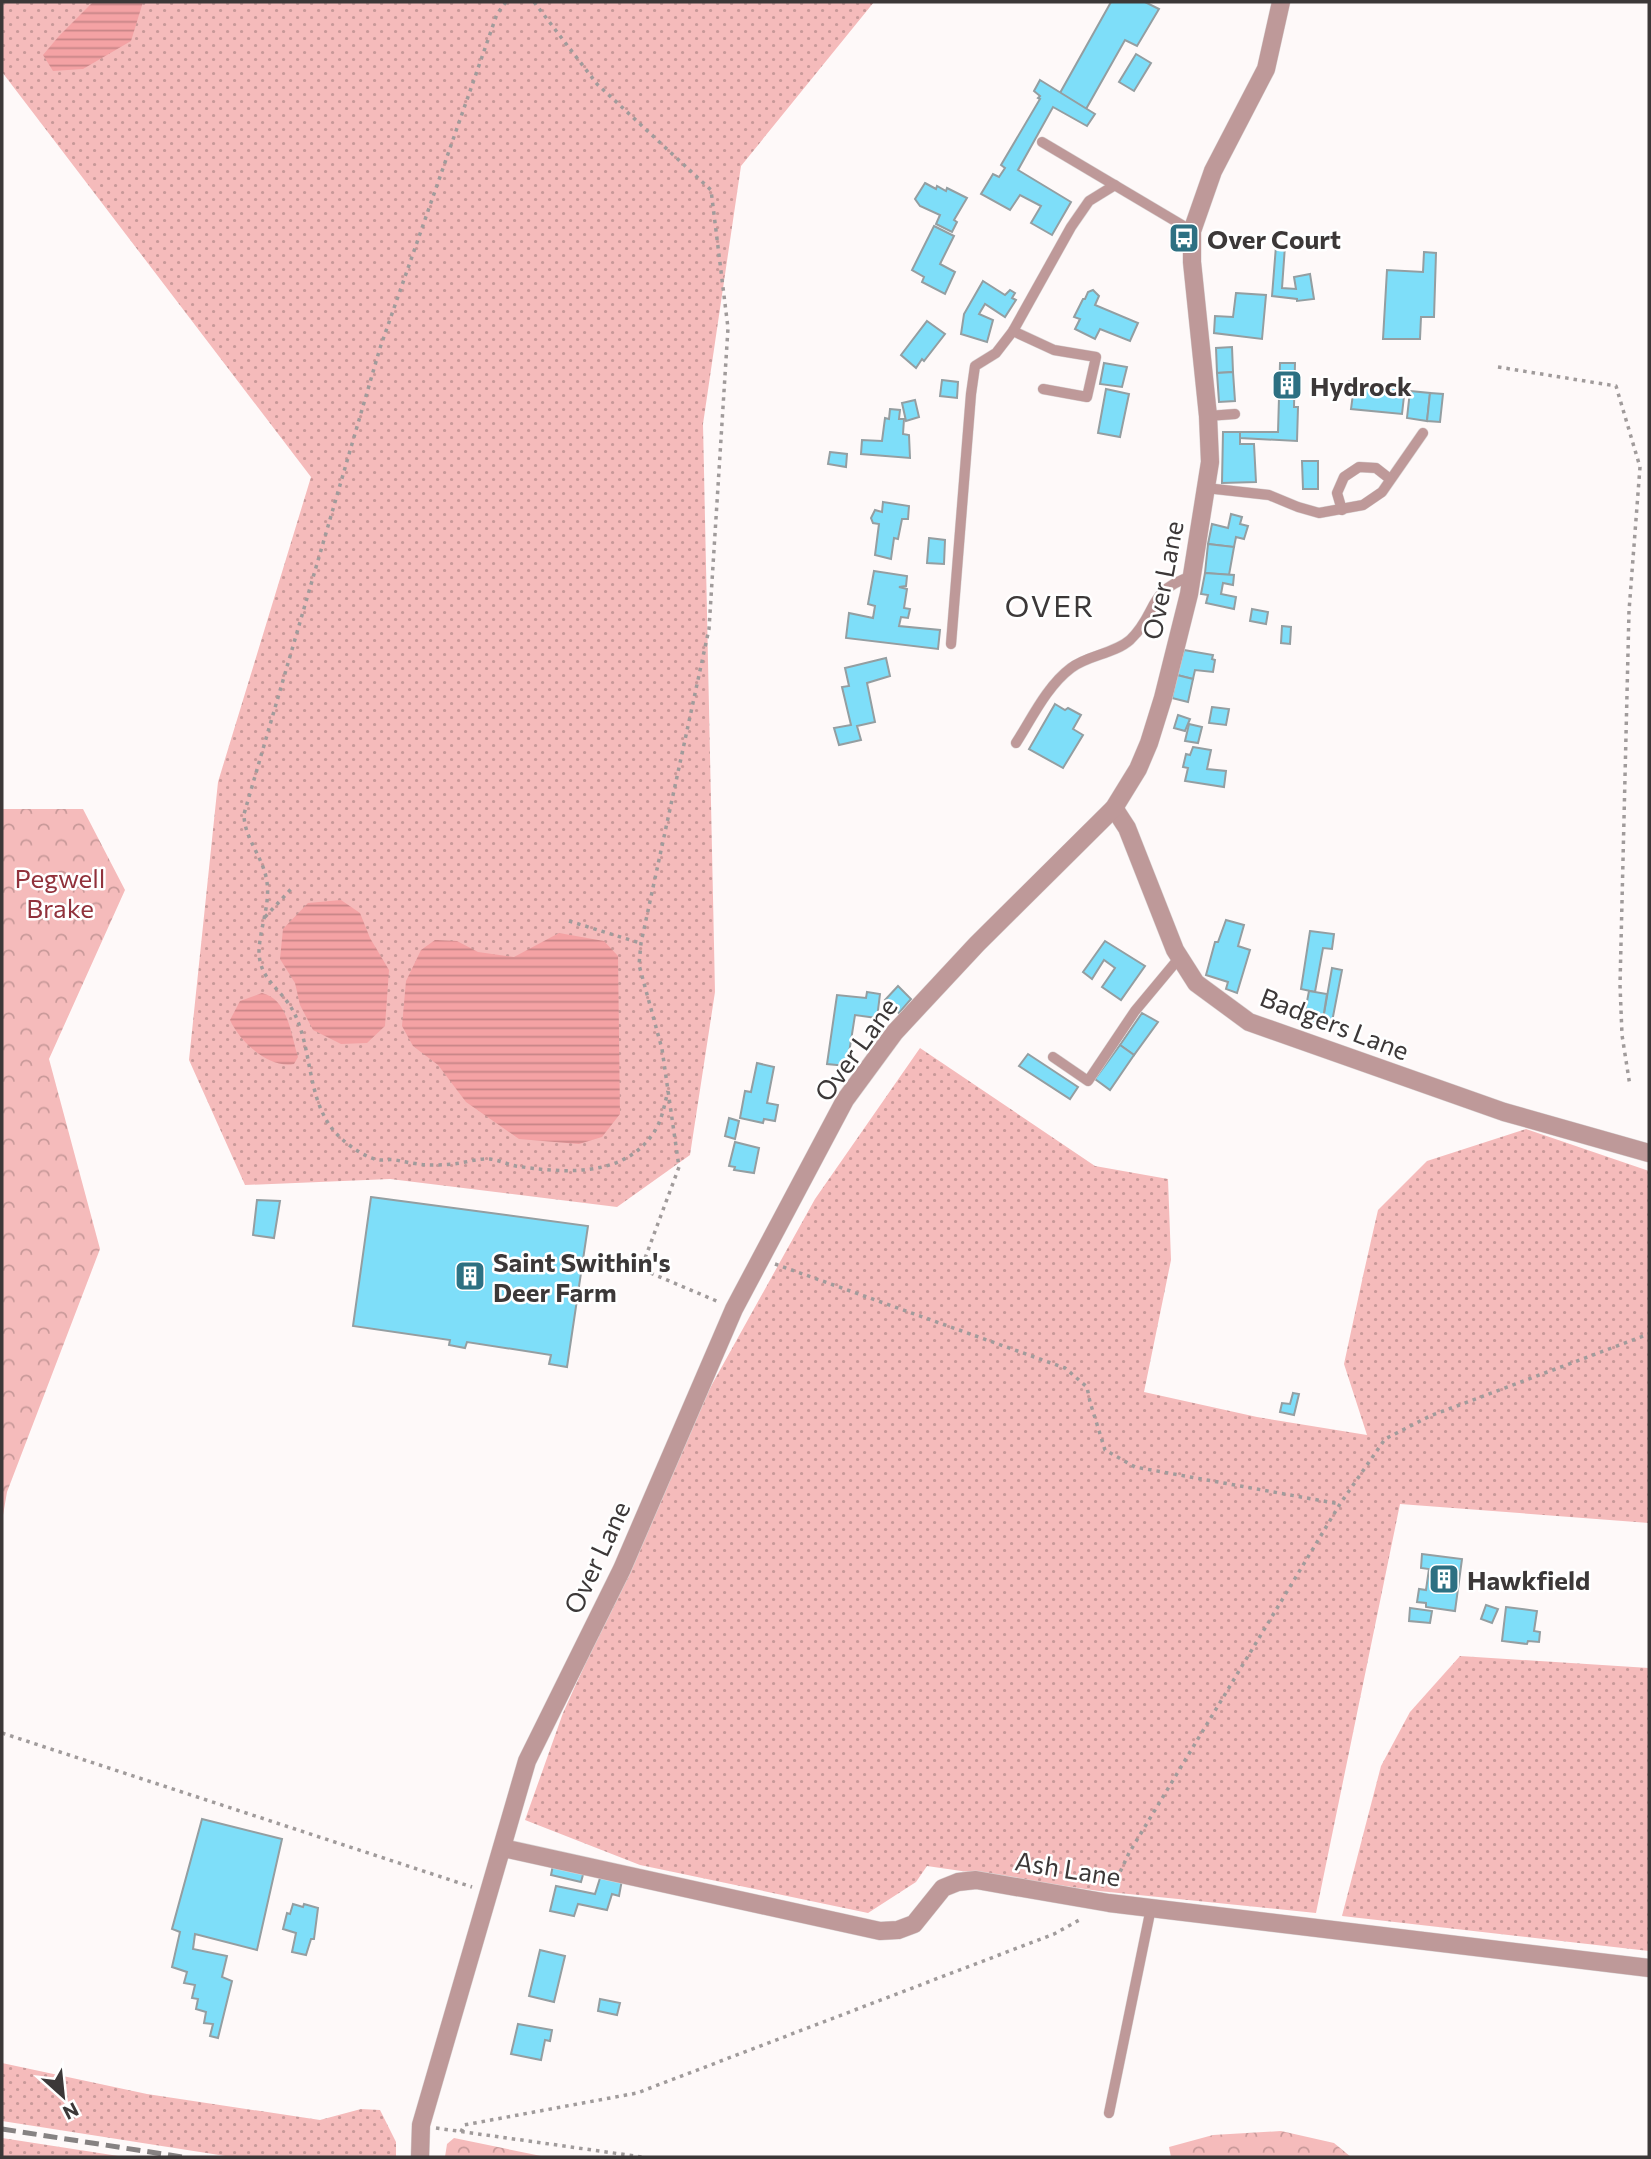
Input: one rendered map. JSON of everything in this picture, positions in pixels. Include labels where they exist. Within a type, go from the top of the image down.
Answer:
[{"type":"street","name":"Over Lane","points":[[420,2157],[421,2125],[527,1761],[622,1569],[734,1308],[845,1100],[895,1032],[977,944],[1114,808],[1138,769],[1149,743],[1163,698],[1192,576],[1210,462],[1208,416],[1192,262],[1192,231],[1213,171],[1266,69],[1281,2]]},
{"type":"street","name":"Badgers Lane","points":[[1114,808],[1127,828],[1180,957],[1196,984],[1249,1022],[1504,1112],[1649,1153]]},
{"type":"street","name":"Ash Lane","points":[[503,1849],[880,1931],[898,1930],[914,1924],[943,1888],[958,1882],[976,1880],[1108,1903],[1649,1968]]},
{"type":"lane","points":[[1042,142],[1192,231]]},
{"type":"lane","points":[[951,645],[975,366],[996,353],[1013,331],[1071,227],[1089,201],[1115,185]]},
{"type":"lane","points":[[1013,331],[1054,350],[1096,357],[1087,397],[1043,389]]},
{"type":"lane","points":[[1208,416],[1235,414]]},
{"type":"lane","points":[[1206,488],[1269,495],[1298,508],[1319,513],[1363,505],[1382,492],[1423,433]]},
{"type":"lane","points":[[1342,510],[1337,493],[1344,477],[1359,467],[1376,468],[1390,480]]},
{"type":"lane","points":[[1016,743],[1046,696],[1070,669],[1128,642],[1138,631],[1159,593],[1168,586],[1192,576]]},
{"type":"lane","points":[[1053,1057],[1088,1081],[1135,1012],[1180,957]]},
{"type":"lane","points":[[1109,2113],[1151,1908]]},
{"type":"path","points":[[506,2],[497,14],[380,348],[244,814],[247,834],[265,872],[267,884],[259,951],[261,966],[266,979],[293,1011],[317,1098],[326,1120],[342,1140],[377,1160],[392,1159],[418,1166],[490,1159],[514,1165],[583,1171],[611,1164],[636,1153],[653,1135],[662,1116],[668,1091]]},
{"type":"path","points":[[534,2],[597,84],[711,190],[728,328],[709,629],[641,943],[639,965],[662,1049],[679,1167],[641,1269],[734,1308]]},
{"type":"path","points":[[1498,367],[1616,386],[1640,467],[1629,611],[1620,985],[1622,1035],[1630,1086]]},
{"type":"path","points":[[265,917],[292,888]]},
{"type":"path","points":[[569,921],[641,943]]},
{"type":"path","points":[[760,1258],[1065,1368],[1087,1387],[1105,1450],[1135,1467],[1339,1504]]},
{"type":"path","points":[[642,2157],[461,2132],[464,2125],[637,2093],[1054,1934],[1108,1903],[1129,1853],[1339,1504],[1385,1439],[1430,1416],[1649,1334]]},
{"type":"path","points":[[2,1733],[490,1893]]},
{"type":"green space","points":[[2,2],[874,2],[741,166],[703,424],[715,992],[690,1155],[617,1207],[390,1179],[245,1185],[189,1060],[218,782],[311,477],[2,72]]},
{"type":"green space","name":"Pegwell Brake","points":[[2,809],[83,809],[125,890],[49,1059],[100,1249],[7,1492],[2,1521]]},
{"type":"green space","points":[[920,1048],[1095,1166],[1168,1179],[1171,1260],[1144,1392],[1257,1417],[1367,1435],[1344,1364],[1363,1276],[1378,1210],[1427,1161],[1526,1129],[1649,1171],[1649,1523],[1400,1504],[1316,1913],[1099,1891],[927,1866],[916,1882],[868,1913],[640,1865],[525,1820],[563,1713],[710,1388],[815,1199]]},
{"type":"green space","points":[[1460,1656],[1649,1668],[1649,1951],[1342,1916],[1381,1766],[1410,1712]]},
{"type":"green space","points":[[2,2063],[147,2094],[320,2120],[361,2109],[380,2110],[396,2142],[396,2157],[232,2157],[2,2121]]},
{"type":"green space","points":[[1281,2131],[1334,2143],[1351,2157],[1171,2157],[1169,2147],[1213,2135]]},
{"type":"green space","points":[[2,2138],[125,2157],[2,2157]]},
{"type":"green space","points":[[454,2138],[546,2157],[445,2157],[447,2144]]},
{"type":"shaded area","points":[[93,2],[143,2],[131,41],[83,69],[53,71],[43,55]]},
{"type":"shaded area","points":[[341,900],[360,913],[370,938],[389,970],[385,1026],[367,1043],[341,1044],[313,1030],[300,1005],[295,983],[280,959],[283,929],[308,903]]},
{"type":"shaded area","points":[[559,933],[604,941],[618,956],[620,1114],[602,1137],[579,1144],[519,1139],[466,1102],[438,1065],[413,1046],[402,1026],[406,981],[421,950],[435,940],[457,941],[478,952],[514,957]]},
{"type":"shaded area","points":[[262,993],[278,1002],[283,1010],[298,1057],[294,1064],[275,1062],[256,1052],[241,1037],[230,1020],[240,1001]]},
{"type":"building","points":[[1111,2],[1145,2],[1159,9],[1137,46],[1125,40],[1086,109],[1060,93]]},
{"type":"building","points":[[1136,54],[1151,63],[1134,91],[1119,82]]},
{"type":"building","points":[[1040,80],[1095,114],[1087,126],[1053,107],[1018,170],[1071,202],[1052,235],[1031,223],[1041,206],[1020,195],[1010,210],[981,194],[993,174],[999,177],[1005,168],[1001,165],[1040,99],[1034,91]]},
{"type":"building","points":[[925,183],[936,189],[937,186],[946,191],[947,188],[967,198],[954,220],[957,222],[952,232],[936,224],[940,215],[920,206],[915,199]]},
{"type":"building","points":[[934,226],[954,236],[940,264],[955,272],[945,294],[922,282],[924,277],[912,270]]},
{"type":"building","points":[[1276,246],[1285,246],[1282,288],[1296,289],[1294,277],[1310,274],[1314,299],[1297,301],[1272,296]]},
{"type":"building","points":[[1424,252],[1436,253],[1434,317],[1421,317],[1420,339],[1383,339],[1387,270],[1423,272]]},
{"type":"building","points":[[983,281],[1005,295],[1010,290],[1015,293],[1012,298],[1016,300],[1005,317],[985,304],[979,314],[993,320],[987,342],[961,334],[964,314]]},
{"type":"building","points":[[1093,290],[1099,296],[1095,305],[1138,323],[1130,341],[1100,329],[1095,339],[1075,329],[1080,319],[1074,317],[1083,299]]},
{"type":"building","points":[[1236,293],[1266,295],[1262,339],[1214,333],[1215,316],[1233,317]]},
{"type":"building","points":[[927,321],[945,334],[916,368],[901,355]]},
{"type":"building","points":[[1232,347],[1233,372],[1217,373],[1216,348]]},
{"type":"building","points":[[1104,363],[1127,367],[1122,387],[1100,384]]},
{"type":"building","name":"Hydrock","points":[[1280,363],[1295,363],[1294,407],[1298,407],[1297,441],[1240,438],[1240,432],[1278,432]]},
{"type":"building","points":[[1233,372],[1235,401],[1219,402],[1217,373]]},
{"type":"building","points":[[942,380],[958,382],[957,398],[940,396]]},
{"type":"building","points":[[1349,381],[1405,387],[1402,414],[1351,409],[1353,394],[1347,393]]},
{"type":"building","points":[[1106,389],[1129,394],[1120,437],[1098,433]]},
{"type":"building","points":[[1410,391],[1430,393],[1427,421],[1407,418]]},
{"type":"building","points":[[1430,393],[1443,394],[1440,422],[1427,421]]},
{"type":"building","points":[[915,400],[919,417],[906,421],[902,403]]},
{"type":"building","points":[[890,409],[900,410],[899,419],[904,419],[903,434],[909,435],[910,458],[861,454],[862,440],[882,441],[885,418],[889,419]]},
{"type":"building","points":[[1223,432],[1240,432],[1240,444],[1254,444],[1256,482],[1222,483]]},
{"type":"building","points":[[830,452],[847,454],[846,467],[828,464]]},
{"type":"building","points":[[1302,461],[1318,461],[1318,489],[1303,489]]},
{"type":"building","points":[[883,502],[909,506],[908,519],[902,519],[898,539],[894,538],[891,559],[875,555],[879,524],[873,523],[871,518],[875,510],[882,512]]},
{"type":"building","points":[[1231,514],[1242,517],[1240,524],[1248,526],[1244,539],[1236,537],[1234,547],[1208,544],[1212,524],[1228,528]]},
{"type":"building","points":[[929,538],[945,540],[944,564],[927,563]]},
{"type":"building","points":[[1208,544],[1234,547],[1229,575],[1205,573]]},
{"type":"building","points":[[874,571],[907,576],[906,586],[899,587],[907,589],[904,608],[910,609],[908,618],[901,617],[899,626],[940,630],[938,649],[846,638],[849,613],[873,618],[875,606],[868,604]]},
{"type":"building","points":[[1205,573],[1234,575],[1233,585],[1223,583],[1221,594],[1236,597],[1234,609],[1206,603],[1208,595],[1201,594]]},
{"type":"building","points":[[1252,609],[1268,612],[1266,624],[1250,621]]},
{"type":"building","points":[[1282,626],[1291,627],[1290,644],[1281,643]]},
{"type":"building","points":[[1184,650],[1213,655],[1213,672],[1195,670],[1193,679],[1177,675]]},
{"type":"building","points":[[886,658],[890,676],[867,683],[875,722],[857,726],[861,740],[839,745],[834,728],[851,725],[842,687],[849,686],[845,668]]},
{"type":"building","points":[[1177,675],[1193,679],[1188,702],[1172,698]]},
{"type":"building","points":[[1055,704],[1081,715],[1073,729],[1083,735],[1063,768],[1029,749]]},
{"type":"building","points":[[1212,707],[1229,709],[1226,725],[1209,723]]},
{"type":"building","points":[[1178,715],[1190,719],[1185,731],[1174,728]]},
{"type":"building","points":[[1189,724],[1202,727],[1198,743],[1185,741]]},
{"type":"building","points":[[1193,747],[1211,750],[1207,769],[1226,771],[1224,787],[1185,781],[1188,768],[1183,767],[1186,754],[1190,755]]},
{"type":"building","points":[[1226,920],[1244,925],[1238,946],[1250,950],[1237,993],[1226,989],[1228,982],[1206,975],[1215,942],[1218,942]]},
{"type":"building","points":[[1310,931],[1334,934],[1332,949],[1323,948],[1315,992],[1301,989]]},
{"type":"building","points":[[1105,941],[1145,966],[1121,1000],[1102,987],[1115,968],[1104,960],[1092,979],[1083,972]]},
{"type":"building","points":[[1332,968],[1342,970],[1331,1027],[1322,1025]]},
{"type":"building","points":[[898,986],[911,999],[899,1013],[885,1000]]},
{"type":"building","points":[[1309,991],[1327,994],[1322,1025],[1303,1022]]},
{"type":"building","points":[[867,992],[880,994],[877,1018],[855,1015],[847,1066],[827,1064],[837,995],[866,998]]},
{"type":"building","points":[[1142,1013],[1158,1022],[1134,1055],[1120,1045]]},
{"type":"building","points":[[1120,1045],[1134,1055],[1110,1090],[1095,1079]]},
{"type":"building","points":[[1028,1054],[1078,1087],[1070,1099],[1019,1066]]},
{"type":"building","points":[[757,1063],[774,1067],[767,1103],[778,1105],[775,1121],[764,1119],[763,1123],[740,1118],[745,1091],[751,1092]]},
{"type":"building","points":[[729,1118],[739,1121],[735,1139],[725,1136]]},
{"type":"building","points":[[735,1142],[759,1148],[754,1173],[734,1170],[735,1167],[729,1166]]},
{"type":"building","name":"Saint Swithin's Deer Farm","points":[[371,1197],[588,1226],[567,1367],[549,1364],[551,1355],[467,1342],[465,1348],[449,1345],[450,1340],[353,1326]]},
{"type":"building","points":[[257,1200],[280,1201],[274,1238],[253,1235]]},
{"type":"building","points":[[1293,1393],[1299,1394],[1294,1415],[1280,1412],[1282,1403],[1290,1404]]},
{"type":"building","name":"Hawkfield","points":[[1422,1554],[1462,1559],[1455,1611],[1426,1607],[1426,1603],[1417,1602],[1419,1589],[1426,1590],[1429,1569],[1421,1568]]},
{"type":"building","points":[[1486,1605],[1498,1609],[1492,1623],[1481,1619]]},
{"type":"building","points":[[1506,1607],[1537,1611],[1534,1631],[1540,1632],[1539,1642],[1528,1641],[1527,1644],[1502,1641]]},
{"type":"building","points":[[1410,1608],[1432,1611],[1430,1623],[1409,1621]]},
{"type":"building","points":[[202,1819],[282,1839],[257,1950],[195,1934],[193,1949],[227,1956],[222,1977],[232,1981],[218,2038],[210,2036],[213,2024],[204,2023],[206,2012],[196,2009],[198,1999],[192,1998],[195,1985],[184,1983],[187,1972],[172,1967],[180,1932],[172,1929]]},
{"type":"building","points":[[553,1865],[584,1871],[581,1882],[551,1875]]},
{"type":"building","points":[[601,1875],[622,1880],[619,1896],[612,1894],[607,1910],[578,1904],[574,1916],[550,1911],[556,1886],[595,1894]]},
{"type":"building","points":[[293,1904],[318,1908],[314,1939],[311,1939],[306,1955],[292,1952],[296,1933],[283,1929],[287,1913],[290,1914]]},
{"type":"building","points":[[540,1950],[565,1956],[554,2002],[529,1996]]},
{"type":"building","points":[[600,1999],[620,2003],[617,2015],[598,2011]]},
{"type":"building","points":[[518,2024],[552,2030],[550,2041],[545,2040],[541,2060],[511,2054]]},
{"type":"railway","points":[[2,2129],[182,2157]]},
{"type":"place","name":"Over Court","points":[[1184,238]]},
{"type":"place","name":"Hydrock","points":[[1287,385]]},
{"type":"place","name":"Saint Swithin's Deer Farm","points":[[470,1276]]},
{"type":"place","name":"Hawkfield","points":[[1444,1579]]},
{"type":"district","name":"OVER","points":[[1050,604]]}]
